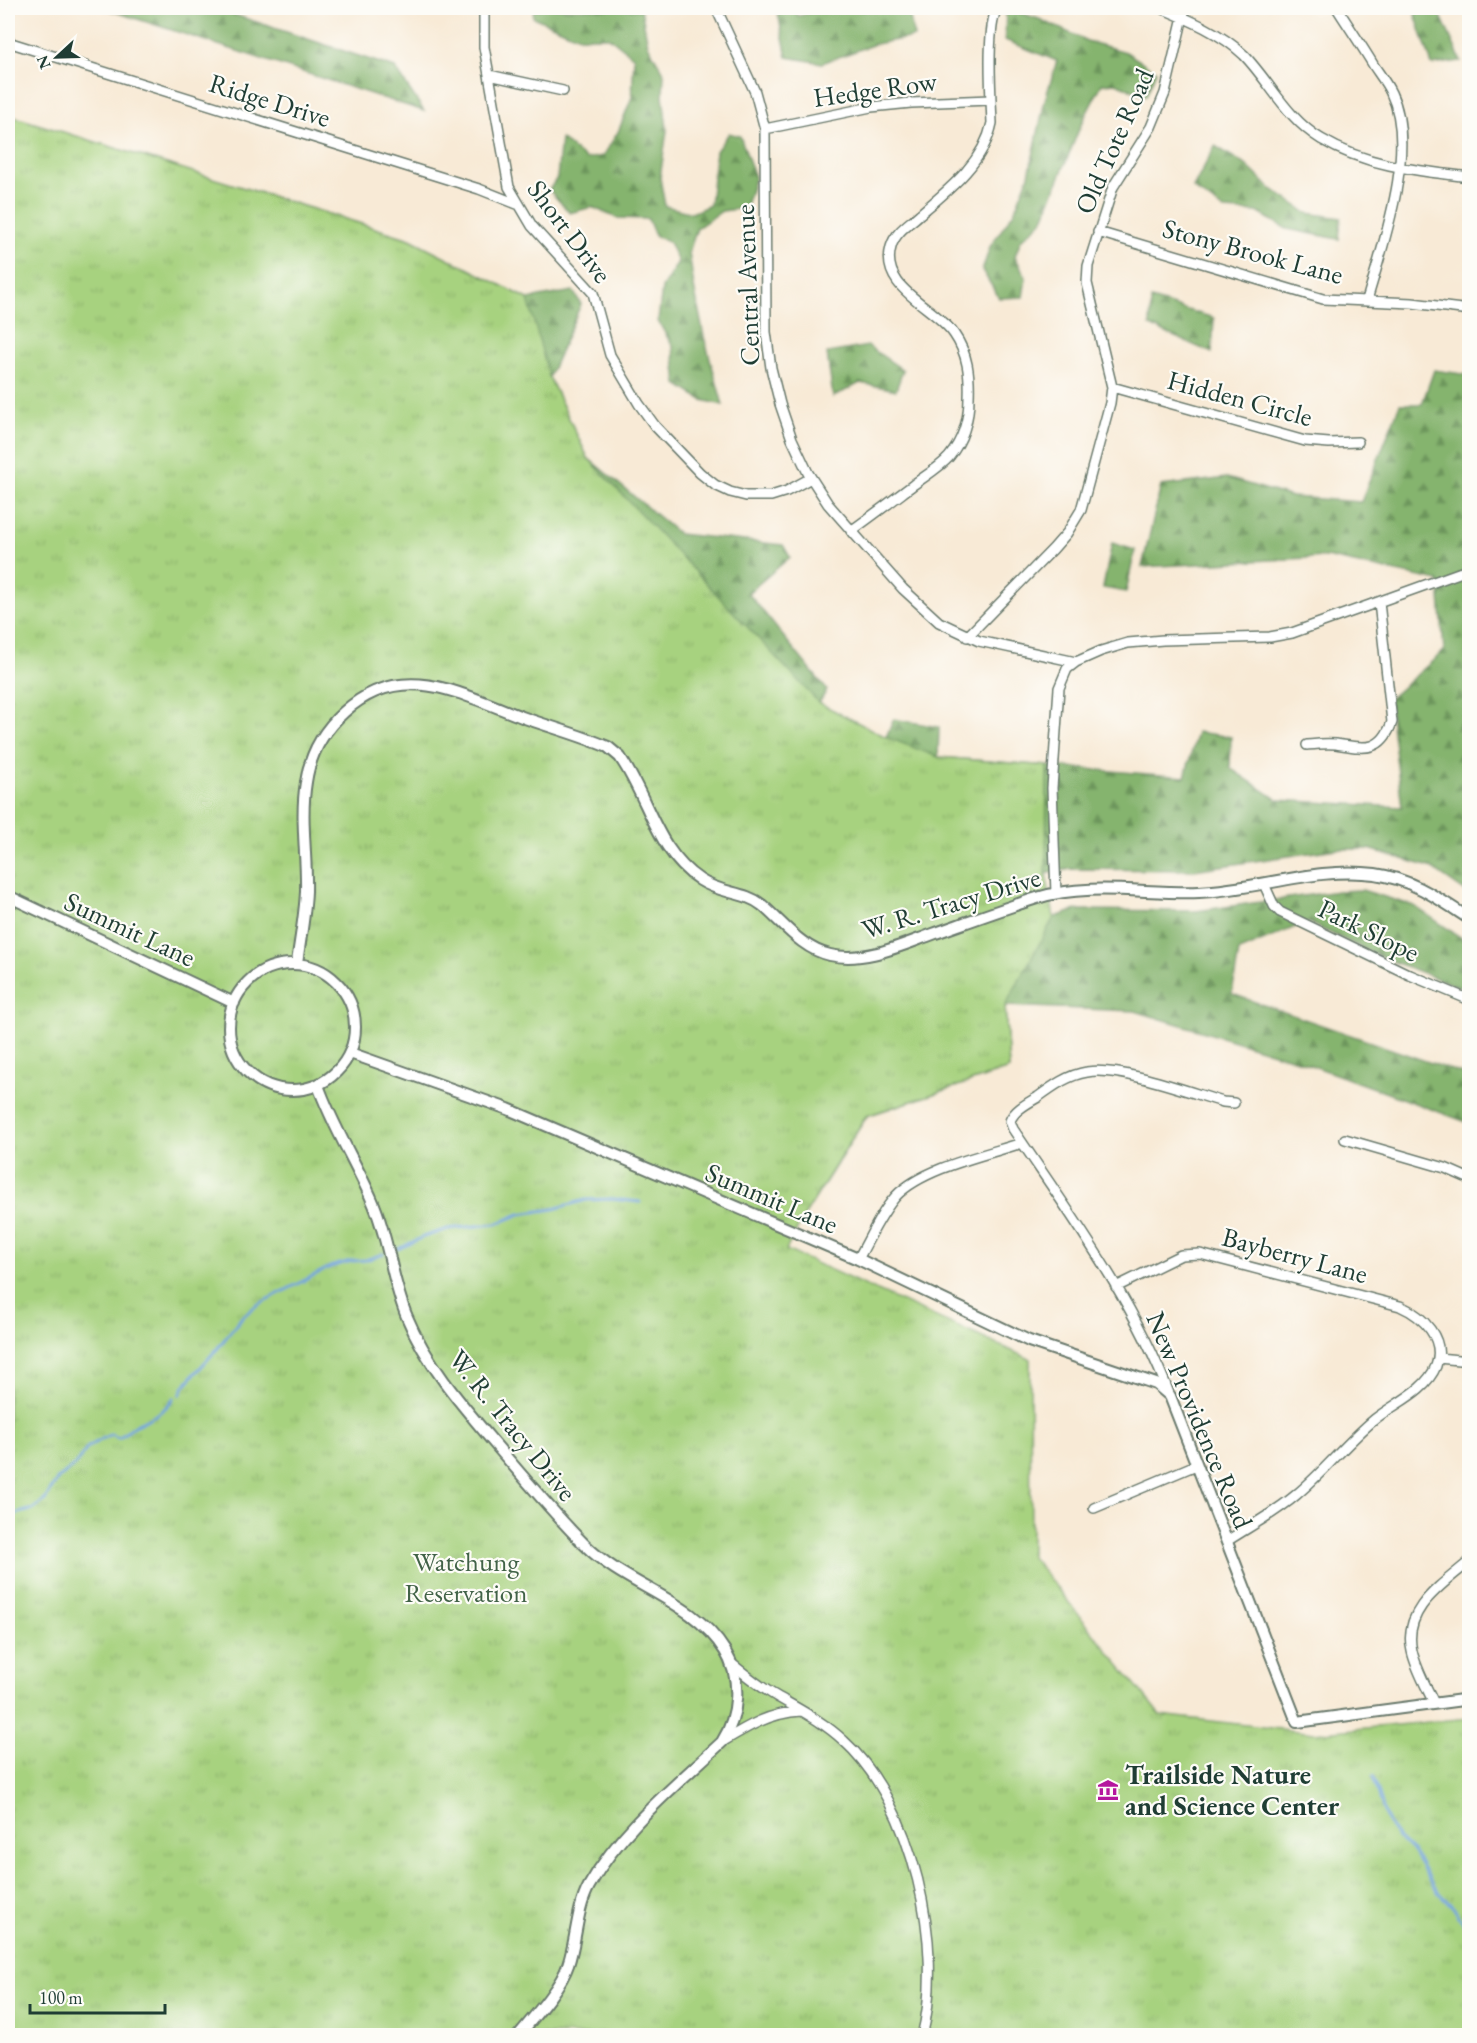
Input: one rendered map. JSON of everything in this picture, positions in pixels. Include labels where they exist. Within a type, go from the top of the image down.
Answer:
[{"type":"street","points":[[473,8],[484,9]]},
{"type":"street","name":"Central Avenue","points":[[716,8],[751,83],[765,129],[765,302],[770,359],[786,422],[812,478],[828,504],[851,531],[903,589],[930,615],[967,637],[1076,662]]},
{"type":"street","points":[[851,531],[942,464],[959,441],[967,422],[970,379],[967,361],[960,344],[946,323],[901,286],[892,273],[890,256],[898,233],[942,196],[974,163],[989,137],[992,123],[991,34],[993,14],[997,8]]},
{"type":"street","points":[[1161,8],[1184,12],[1244,55],[1285,107],[1320,138],[1358,157],[1399,168],[1470,177]]},
{"type":"street","points":[[1337,8],[1391,94],[1398,115],[1401,136],[1399,168],[1387,228],[1367,300]]},
{"type":"street","name":"Short Drive","points":[[484,9],[484,47],[509,187],[532,226],[593,294],[610,355],[621,376],[655,426],[700,473],[722,489],[738,495],[754,497],[779,494],[812,478]]},
{"type":"street","name":"Old Tote Road","points":[[967,637],[1053,549],[1081,510],[1110,403],[1112,387],[1087,283],[1088,266],[1113,187],[1150,127],[1165,93],[1184,12]]},
{"type":"street","name":"Ridge Drive","points":[[8,42],[479,189],[517,204]]},
{"type":"street","points":[[489,75],[563,91]]},
{"type":"street","name":"Hedge Row","points":[[765,129],[871,107],[991,100]]},
{"type":"street","name":"Stony Brook Lane","points":[[1098,232],[1323,299],[1367,300],[1470,310]]},
{"type":"street","name":"Hidden Circle","points":[[1112,387],[1305,441],[1358,442]]},
{"type":"street","points":[[1056,893],[1052,804],[1059,688],[1067,669],[1076,662],[1114,646],[1144,641],[1281,636],[1470,570]]},
{"type":"street","points":[[1307,745],[1327,743],[1365,748],[1378,742],[1390,729],[1392,722],[1379,602]]},
{"type":"street","name":"W. R. Tracy Drive","points":[[297,963],[306,891],[304,796],[310,764],[317,744],[333,722],[354,702],[382,687],[399,684],[440,687],[608,747],[626,765],[663,841],[682,866],[713,888],[754,900],[802,942],[822,953],[842,957],[878,953],[1056,893],[1118,890],[1200,892],[1324,874],[1376,874],[1414,884],[1470,919]]},
{"type":"street","name":"Park Slope","points":[[1264,884],[1274,906],[1280,912],[1410,975],[1470,1000]]},
{"type":"street","name":"Summit Lane","points":[[8,896],[234,1003]]},
{"type":"street","points":[[297,963],[317,968],[334,979],[347,994],[354,1013],[355,1033],[350,1053],[331,1077],[318,1085],[297,1090],[276,1088],[256,1079],[241,1064],[232,1045],[229,1023],[234,1003],[244,986],[259,973],[278,965],[297,963]]},
{"type":"street","name":"Summit Lane","points":[[350,1053],[508,1109],[858,1259],[1029,1341],[1156,1384],[1170,1396]]},
{"type":"street","name":"New Providence Road","points":[[1234,1103],[1223,1102],[1115,1072],[1094,1071],[1076,1074],[1058,1083],[1014,1113],[1010,1121],[1116,1287],[1148,1342],[1297,1722],[1434,1703]]},
{"type":"street","name":"W. R. Tracy Drive","points":[[318,1085],[327,1110],[372,1199],[381,1222],[398,1291],[407,1317],[430,1360],[454,1396],[518,1472],[587,1547],[626,1576],[686,1611],[716,1639],[732,1664],[775,1695],[804,1711],[832,1731],[859,1757],[876,1780],[901,1828],[920,1894],[929,1948],[929,1995],[921,2036]]},
{"type":"street","points":[[1345,1139],[1445,1168],[1470,1179]]},
{"type":"street","points":[[858,1259],[890,1204],[911,1184],[928,1174],[1022,1143]]},
{"type":"street","name":"Bayberry Lane","points":[[1116,1287],[1181,1255],[1200,1254],[1400,1306],[1418,1315],[1429,1328],[1437,1343],[1438,1358]]},
{"type":"street","points":[[1227,1541],[1295,1496],[1356,1436],[1426,1382],[1438,1358],[1470,1361]]},
{"type":"street","points":[[1094,1508],[1196,1465]]},
{"type":"street","points":[[1470,1561],[1424,1600],[1413,1621],[1410,1639],[1412,1650],[1434,1703],[1470,1699]]},
{"type":"street","name":"W. R. Tracy Drive","points":[[722,1742],[729,1730],[736,1704],[732,1664]]},
{"type":"street","name":"W. R. Tracy Drive","points":[[518,2036],[537,2014],[568,1967],[583,1901],[604,1862],[615,1848],[659,1801],[722,1742],[748,1725],[770,1716],[804,1711]]},
{"type":"green space","points":[[103,8],[214,8],[395,68],[424,111]]},
{"type":"green space","points":[[534,8],[641,9],[648,45],[664,73],[663,95],[667,130],[660,178],[665,206],[692,213],[710,205],[716,151],[729,133],[740,136],[755,177],[745,208],[722,211],[697,228],[689,252],[704,337],[723,405],[702,400],[677,384],[673,347],[658,321],[662,288],[678,262],[669,242],[655,236],[648,219],[617,218],[592,207],[570,213],[549,190],[557,178],[561,139],[586,159],[603,156],[618,132],[632,97],[634,57],[609,37],[579,37],[533,17]]},
{"type":"green space","points":[[777,8],[795,8],[798,16],[831,9],[864,11],[869,8],[908,8],[914,37],[875,44],[822,63],[787,57]]},
{"type":"green space","points":[[1006,8],[1039,19],[1087,41],[1126,52],[1156,71],[1146,96],[1116,83],[1102,84],[1082,122],[1042,221],[1021,240],[1015,256],[1026,278],[1023,297],[999,298],[982,270],[991,245],[1014,212],[1029,175],[1045,100],[1057,61],[1005,40]]},
{"type":"green space","points":[[1413,8],[1445,8],[1441,16],[1461,61],[1432,65]]},
{"type":"green space","points":[[8,115],[410,239],[528,299],[573,291],[581,304],[549,377],[588,458],[679,534],[783,545],[790,557],[748,593],[827,690],[819,703],[886,737],[894,719],[939,727],[938,757],[1185,777],[1197,732],[1231,737],[1230,768],[1278,800],[1402,807],[1389,699],[1444,651],[1439,581],[1326,557],[1142,567],[1161,486],[1227,478],[1292,497],[1361,502],[1400,404],[1422,404],[1434,370],[1469,375],[1469,894],[1430,867],[1369,849],[1336,849],[1194,870],[1071,869],[1038,875]]},
{"type":"green space","name":"Watchung Reservation","points":[[8,115],[410,239],[528,299],[549,377],[588,458],[819,703],[886,737],[938,757],[1047,766],[1046,874],[1054,917],[1005,1006],[1009,1069],[866,1116],[786,1250],[1030,1359],[1031,1556],[1160,1715],[1314,1733],[1469,1718],[1469,2035],[8,2035]]},
{"type":"green space","points":[[1215,146],[1246,165],[1270,188],[1307,213],[1341,218],[1339,239],[1287,229],[1257,212],[1224,210],[1193,188]]},
{"type":"green space","points":[[1151,299],[1214,318],[1212,353],[1150,326]]},
{"type":"green space","points":[[868,346],[903,370],[896,390],[860,383],[833,397],[827,353]]},
{"type":"green space","points":[[1112,543],[1135,550],[1126,592],[1103,588]]},
{"type":"green space","points":[[1362,890],[1414,906],[1469,943],[1469,991],[1379,956],[1307,922],[1239,951],[1232,994],[1469,1076],[1469,1123],[1297,1060],[1135,1011],[1005,1006],[1009,1069],[867,1116],[806,1213],[895,968],[1077,910],[1196,911],[1338,891]]},
{"type":"waterway","points":[[398,1249],[423,1237],[448,1229],[496,1224],[520,1214],[553,1209],[586,1200],[612,1199],[640,1202]]},
{"type":"waterway","points":[[180,1395],[184,1386],[242,1317],[257,1305],[330,1267],[383,1254]]},
{"type":"waterway","points":[[8,1516],[34,1509],[45,1500],[57,1480],[76,1464],[88,1447],[111,1434],[118,1438],[160,1412],[174,1398]]},
{"type":"waterway","points":[[1373,1776],[1388,1824],[1398,1838],[1414,1853],[1437,1891],[1453,1907],[1470,1933]]},
{"type":"place","name":"Trailside Nature and Science Center","points":[[1108,1790]]}]
